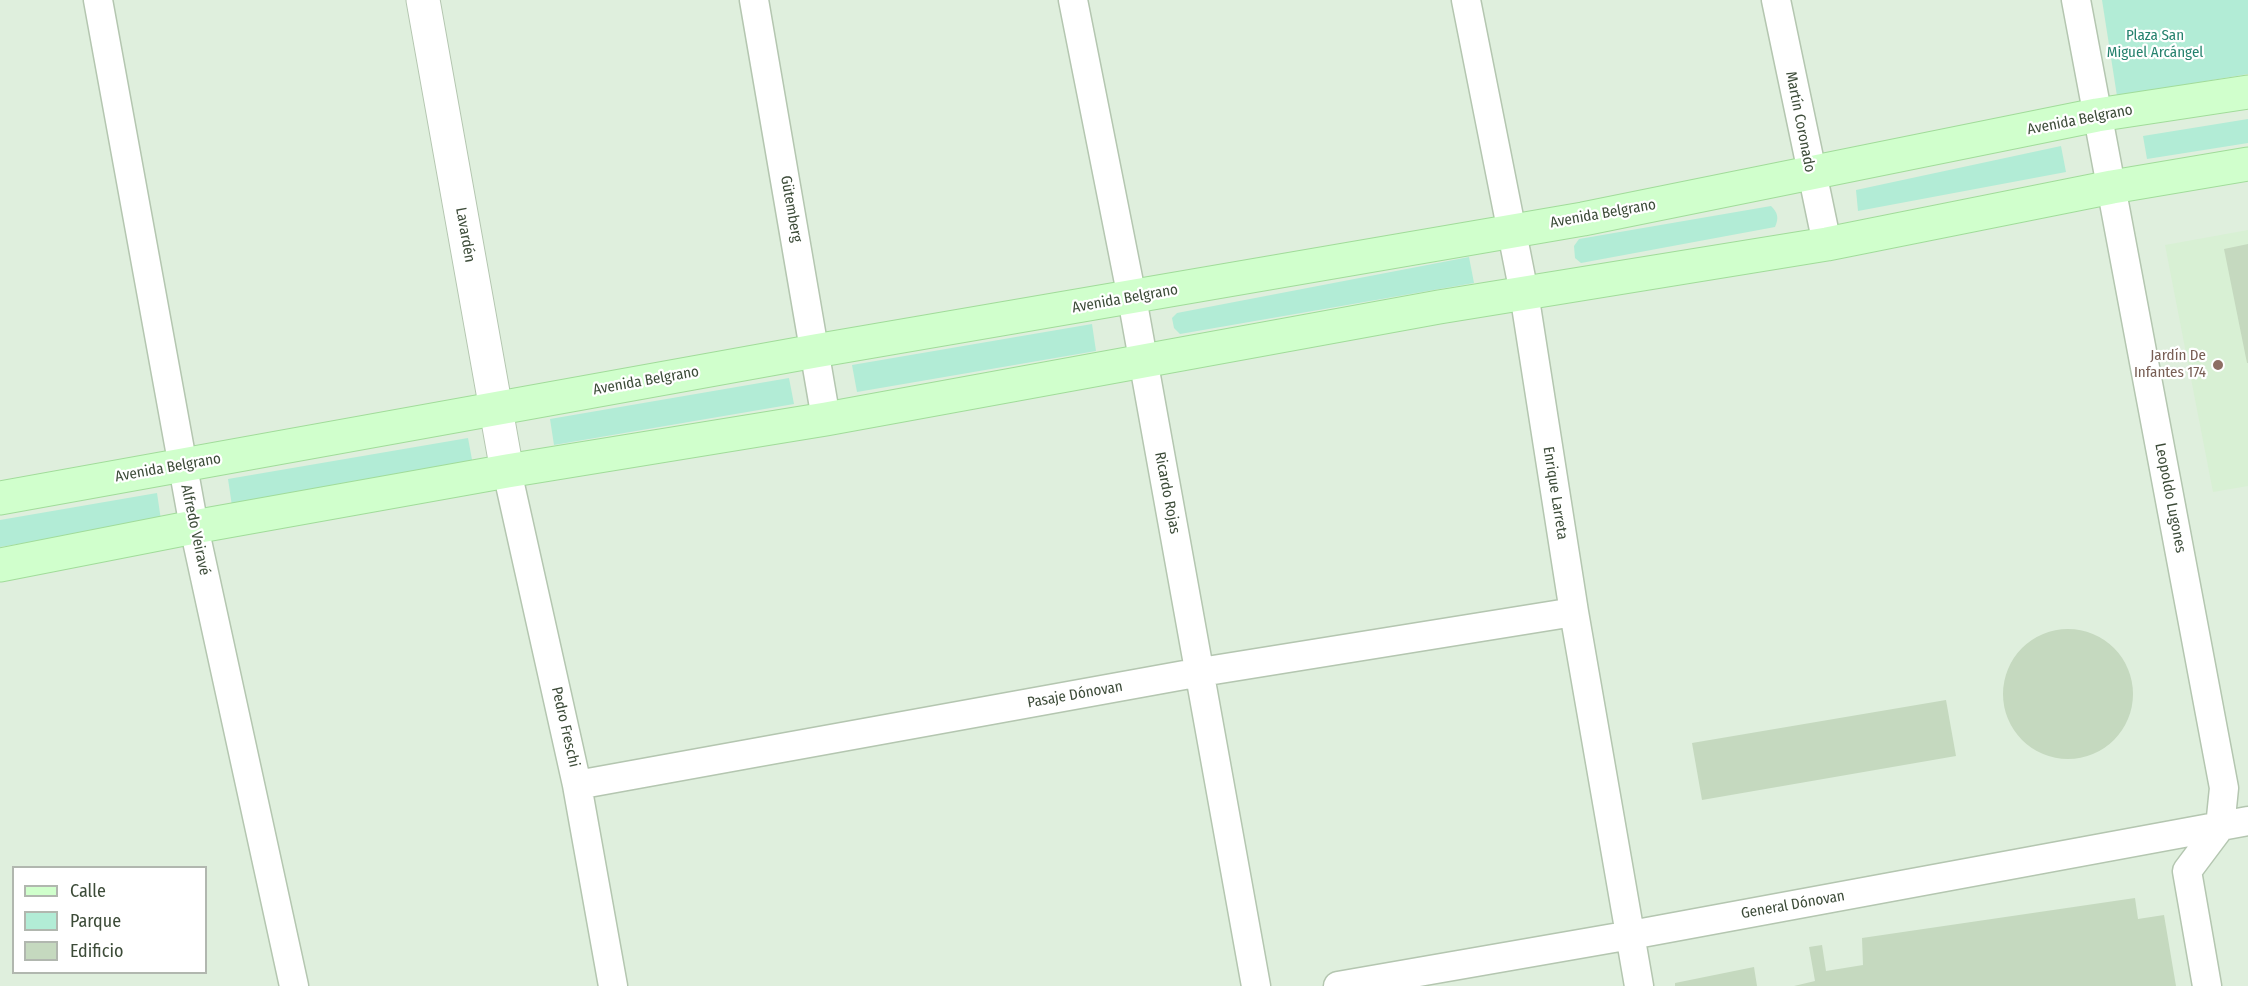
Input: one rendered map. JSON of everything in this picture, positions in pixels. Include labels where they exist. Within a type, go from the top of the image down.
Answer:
[{"type":"main road","name":"Avenida Belgrano","points":[[0,498],[815,351],[1583,219],[2097,116],[2248,92]]},
{"type":"main road","points":[[0,564],[507,471],[826,419],[1142,359],[1524,293],[1827,244],[2112,187],[2248,164]]},
{"type":"street","name":"Alfredo Veiravé","points":[[98,0],[194,527],[294,986]]},
{"type":"street","name":"Lavardén","points":[[423,0],[507,471]]},
{"type":"street","name":"Gütemberg","points":[[754,0],[826,419]]},
{"type":"street","name":"Ricardo Rojas","points":[[1073,0],[1201,672],[1256,986]]},
{"type":"street","name":"Enrique Larreta","points":[[1466,0],[1513,230],[1574,612],[1639,986]]},
{"type":"street","name":"Martín Coronado","points":[[1776,0],[1827,244]]},
{"type":"street","name":"Leopoldo Lugones","points":[[2076,0],[2224,788],[2220,827]]},
{"type":"street","name":"Pedro Freschi","points":[[507,471],[577,784],[613,986]]},
{"type":"street","name":"Pasaje Dónovan","points":[[577,784],[1201,672],[1574,612]]},
{"type":"street","name":"General Dónovan","points":[[1338,986],[1630,935],[2248,821]]},
{"type":"street","points":[[2207,986],[2187,871],[2220,827]]},
{"type":"shaded area","points":[[0,0],[2248,0],[2248,986],[0,986]]},
{"type":"shaded area","name":"Jardín De Infantes 174","points":[[2248,230],[2248,486],[2213,492],[2165,245]]},
{"type":"green space","name":"Plaza San Miguel Arcángel","points":[[2102,0],[2248,0],[2248,74],[2117,96]]},
{"type":"green space","points":[[2248,119],[2248,143],[2147,159],[2143,136]]},
{"type":"green space","points":[[2061,146],[2066,172],[1858,211],[1856,190]]},
{"type":"green space","points":[[1771,206],[1777,216],[1775,227],[1581,263],[1575,258],[1574,246],[1579,239]]},
{"type":"green space","points":[[1469,257],[1474,283],[1180,334],[1174,328],[1172,318],[1177,313]]},
{"type":"green space","points":[[1092,324],[1096,351],[857,392],[852,365]]},
{"type":"green space","points":[[789,378],[794,404],[554,445],[550,419]]},
{"type":"green space","points":[[468,438],[473,465],[232,506],[228,479]]},
{"type":"green space","points":[[157,493],[161,520],[0,547],[0,520]]},
{"type":"building","points":[[2248,244],[2248,363],[2247,363],[2224,249]]},
{"type":"building","points":[[2068,629],[2093,634],[2114,648],[2128,669],[2133,694],[2128,719],[2114,740],[2093,754],[2068,759],[2043,754],[2022,740],[2008,719],[2003,694],[2008,669],[2022,648],[2043,634]]},
{"type":"building","points":[[1946,700],[1956,756],[1702,800],[1692,743]]},
{"type":"building","points":[[2135,898],[2138,919],[2164,915],[2176,986],[1794,986],[1815,981],[1809,947],[1822,945],[1826,971],[1863,965],[1862,938]]},
{"type":"building","points":[[1754,967],[1757,986],[1675,986],[1675,983]]},
{"type":"place","name":"Jardín De Infantes 174","points":[[2218,365]]}]
